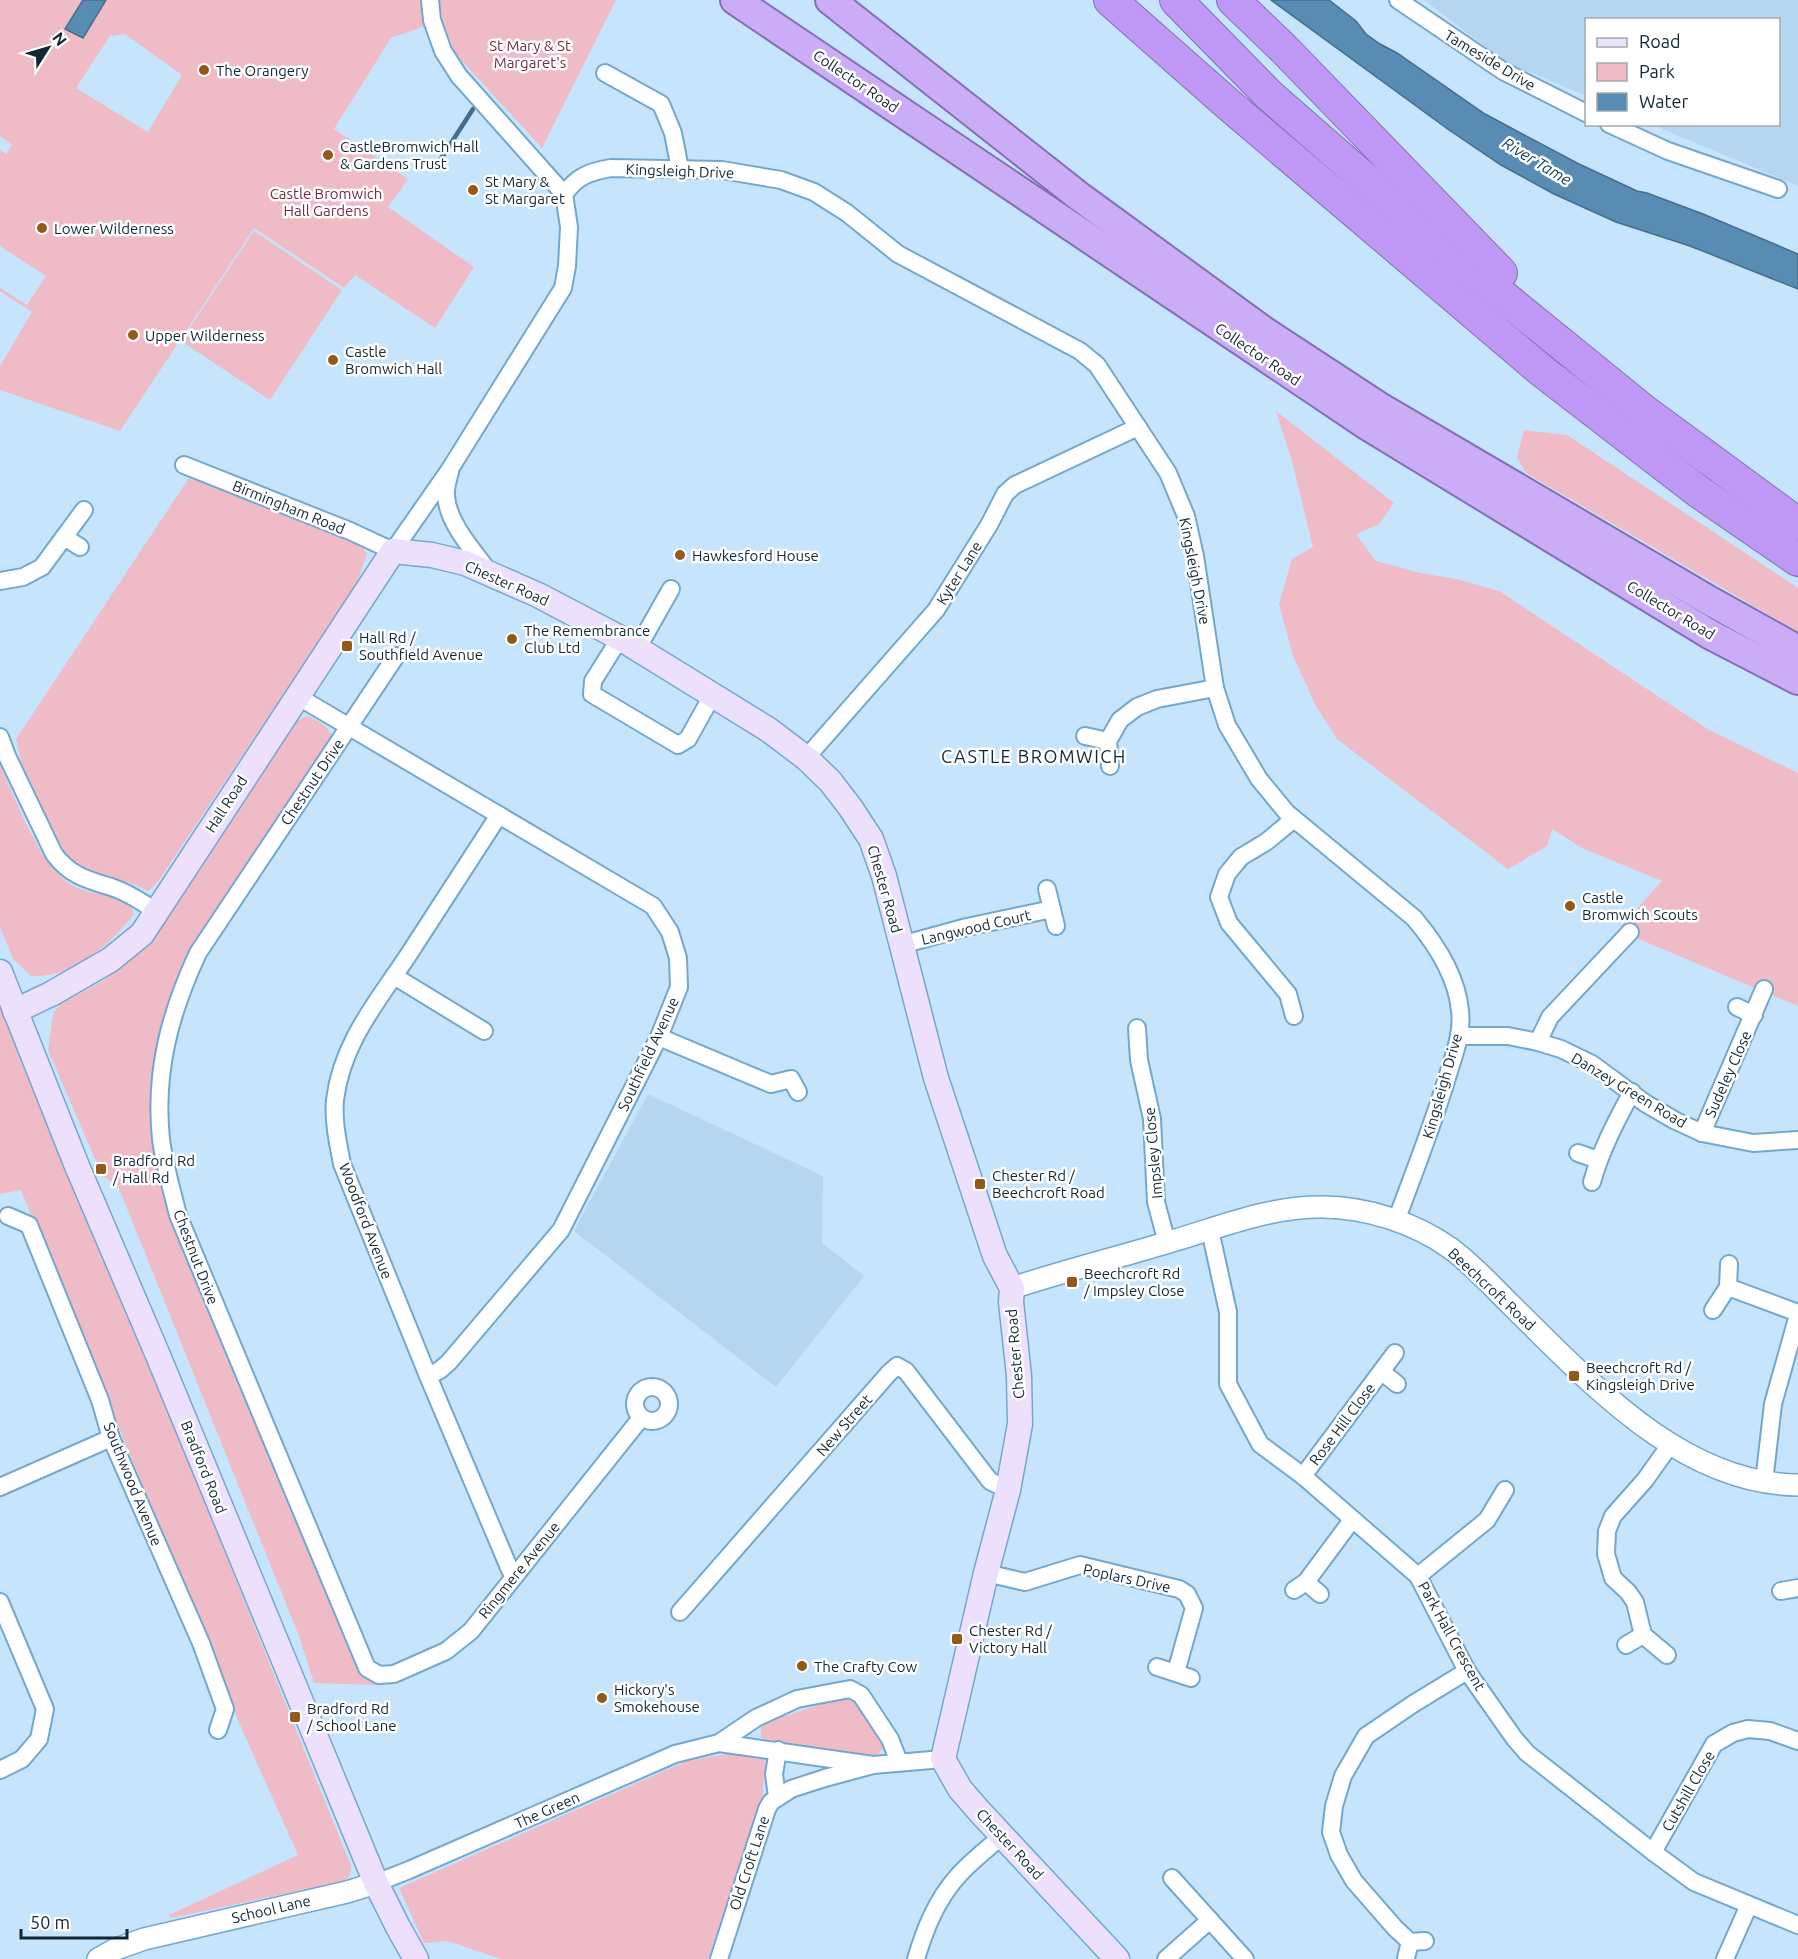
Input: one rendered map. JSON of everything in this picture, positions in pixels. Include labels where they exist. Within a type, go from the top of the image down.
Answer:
[{"type":"highway","name":"Collector Road","points":[[735,0],[1365,424],[1711,635],[1798,680]]},
{"type":"highway","name":"Collector Road","points":[[830,0],[1080,197],[1265,332],[1378,406],[1710,601],[1798,650]]},
{"type":"highway","points":[[1110,0],[1551,378],[1700,492],[1798,560]]},
{"type":"highway","points":[[1135,0],[1349,207]]},
{"type":"highway","points":[[1176,0],[1269,95],[1451,254],[1644,411],[1798,524]]},
{"type":"highway","points":[[1233,0],[1284,49],[1502,274],[1644,411]]},
{"type":"main road","name":"Chester Road","points":[[393,551],[432,555],[465,563],[538,595],[629,643],[769,730],[806,758],[830,781],[871,839],[885,876],[939,1089],[995,1256],[1012,1288],[1011,1302],[1019,1376],[1020,1424],[1008,1490],[986,1573],[943,1759],[960,1789],[1117,1959]]},
{"type":"main road","name":"Hall Road","points":[[15,1011],[51,994],[110,960],[142,934],[393,551]]},
{"type":"main road","name":"Bradford Road","points":[[0,972],[77,1166],[157,1353],[376,1883],[416,1959]]},
{"type":"street","points":[[393,551],[450,468],[563,288],[569,227],[564,194],[459,76],[442,51],[432,20],[430,0]]},
{"type":"street","name":"Tameside Drive","points":[[1398,0],[1503,71],[1585,112]]},
{"type":"street","points":[[605,73],[660,104],[669,121],[680,169]]},
{"type":"street","points":[[1613,126],[1668,151],[1778,189]]},
{"type":"street","name":"Kingsleigh Drive","points":[[564,194],[575,180],[594,171],[611,168],[722,170],[781,180],[814,192],[847,213],[898,254],[1080,351],[1097,364],[1168,473],[1186,516],[1196,556],[1215,688],[1227,725],[1259,780],[1293,819],[1414,918],[1431,939],[1450,972],[1460,1011],[1459,1036],[1431,1129],[1396,1221]]},
{"type":"street","name":"Kyter Lane","points":[[806,758],[936,610],[989,525],[1005,494],[1015,485],[1138,427]]},
{"type":"street","name":"Birmingham Road","points":[[184,465],[350,531],[393,551]]},
{"type":"street","points":[[450,468],[446,497],[452,517],[491,574]]},
{"type":"street","points":[[0,581],[23,577],[42,567],[84,510]]},
{"type":"street","points":[[64,537],[80,547]]},
{"type":"street","points":[[671,589],[629,643],[593,681],[592,694],[678,745],[688,739],[713,694]]},
{"type":"street","name":"Chestnut Drive","points":[[367,1668],[178,1215],[161,1141],[159,1085],[168,1031],[198,952],[396,656]]},
{"type":"street","points":[[1110,766],[1108,741],[1120,720],[1137,707],[1157,699],[1215,688]]},
{"type":"street","name":"Southfield Avenue","points":[[297,696],[653,906],[670,932],[678,958],[679,987],[659,1037],[561,1230],[449,1362],[428,1376]]},
{"type":"street","points":[[1085,736],[1108,741]]},
{"type":"street","points":[[0,737],[54,854],[63,866],[82,878],[121,891],[156,911]]},
{"type":"street","name":"Woodford Avenue","points":[[499,815],[394,976],[369,1010],[349,1050],[335,1100],[336,1133],[342,1164],[428,1376],[515,1576]]},
{"type":"street","points":[[1293,819],[1266,842],[1241,857],[1227,874],[1219,897],[1229,923],[1288,994],[1294,1016]]},
{"type":"street","name":"Langwood Court","points":[[1047,889],[1056,926]]},
{"type":"street","name":"Langwood Court","points":[[901,945],[967,927],[1052,909]]},
{"type":"street","points":[[1538,1042],[1550,1017],[1630,932]]},
{"type":"street","points":[[394,976],[485,1031]]},
{"type":"street","name":"Sudeley Close","points":[[1702,1133],[1764,989]]},
{"type":"street","name":"Sudeley Close","points":[[1737,1007],[1754,1015]]},
{"type":"street","name":"Impsley Close","points":[[1137,1028],[1140,1060],[1152,1119],[1156,1203],[1167,1243]]},
{"type":"street","name":"Danzey Green Road","points":[[1459,1036],[1508,1036],[1561,1049],[1592,1064],[1664,1115],[1702,1133],[1753,1143],[1798,1140]]},
{"type":"street","points":[[659,1037],[771,1084],[791,1079],[798,1092]]},
{"type":"street","points":[[1592,1182],[1598,1160],[1632,1092]]},
{"type":"street","points":[[1578,1154],[1598,1160]]},
{"type":"street","name":"Beechcroft Road","points":[[1012,1288],[1060,1272],[1275,1211],[1323,1206],[1357,1209],[1422,1231],[1450,1248],[1600,1391],[1670,1445],[1704,1464],[1764,1482],[1798,1485]]},
{"type":"street","name":"Southwood Avenue","points":[[8,1216],[29,1225],[100,1400],[111,1438],[201,1643],[225,1709],[218,1730]]},
{"type":"street","name":"Park Hall Crescent","points":[[1210,1230],[1228,1312],[1228,1384],[1260,1444],[1303,1476],[1418,1576],[1467,1671],[1527,1753],[1694,1882],[1798,1925]]},
{"type":"street","points":[[1713,1310],[1728,1287],[1730,1264]]},
{"type":"street","points":[[1728,1287],[1798,1314],[1773,1404],[1764,1482]]},
{"type":"street","name":"Rose Hill Close","points":[[1303,1476],[1395,1353]]},
{"type":"street","name":"New Street","points":[[680,1612],[897,1366],[906,1371],[990,1481],[1008,1490]]},
{"type":"street","name":"Rose Hill Close","points":[[1382,1372],[1397,1384]]},
{"type":"street","name":"Ringmere Avenue","points":[[367,1668],[379,1675],[394,1674],[446,1651],[471,1631],[641,1418]]},
{"type":"street","points":[[0,1487],[111,1438]]},
{"type":"street","points":[[1667,1655],[1643,1635],[1635,1602],[1613,1578],[1606,1554],[1607,1531],[1613,1516],[1645,1480],[1670,1445]]},
{"type":"street","points":[[1418,1576],[1487,1520],[1505,1490]]},
{"type":"street","points":[[1320,1594],[1300,1586],[1352,1520]]},
{"type":"street","name":"Poplars Drive","points":[[986,1573],[1025,1582],[1080,1565],[1179,1589],[1187,1594],[1194,1608],[1183,1675],[1157,1667]]},
{"type":"street","points":[[1781,1591],[1798,1588]]},
{"type":"street","points":[[0,1602],[45,1709],[39,1739],[22,1759],[0,1770]]},
{"type":"street","points":[[1626,1645],[1643,1635]]},
{"type":"street","points":[[1414,1947],[1354,1881],[1339,1855],[1331,1832],[1334,1806],[1343,1776],[1366,1736],[1467,1671]]},
{"type":"street","name":"The Green","points":[[376,1883],[675,1754],[719,1743],[756,1718],[797,1699],[850,1689],[861,1695],[890,1739],[899,1762]]},
{"type":"street","name":"Cutshill Close","points":[[1653,1852],[1714,1744],[1732,1733],[1748,1729],[1770,1731],[1798,1741]]},
{"type":"street","name":"The Green","points":[[719,1743],[873,1765]]},
{"type":"street","points":[[777,1797],[774,1774],[778,1750]]},
{"type":"street","name":"Old Croft Lane","points":[[718,1959],[767,1809],[777,1797],[791,1789],[873,1765],[943,1759]]},
{"type":"street","points":[[916,1959],[926,1926],[940,1900],[957,1876],[1002,1836]]},
{"type":"street","points":[[1172,1878],[1245,1959]]},
{"type":"street","name":"School Lane","points":[[98,1959],[116,1949],[144,1939],[347,1892],[376,1883]]},
{"type":"street","points":[[1725,1959],[1749,1905]]},
{"type":"street","points":[[1166,1959],[1210,1920]]},
{"type":"shaded area","points":[[1424,0],[1798,0],[1798,186],[1655,126],[1780,126],[1780,18],[1585,18],[1585,96],[1504,61]]},
{"type":"shaded area","points":[[648,1094],[823,1176],[822,1243],[864,1276],[776,1387],[574,1231]]},
{"type":"green space","points":[[0,0],[83,0],[65,29],[83,38],[106,0],[616,0],[542,148],[463,62],[454,50],[447,33],[422,27],[391,38],[334,129],[408,179],[388,207],[474,267],[435,328],[355,275],[344,288],[254,228],[120,431],[0,390],[0,366],[32,312],[0,291],[0,288],[27,305],[46,276],[0,246],[0,150],[6,154],[12,145],[0,136]],"holes":[[[125,34],[182,75],[148,132],[76,88],[110,36]]]},
{"type":"green space","points":[[254,231],[342,290],[270,400],[181,341]]},
{"type":"green space","points":[[1276,411],[1394,503],[1379,524],[1356,534],[1376,561],[1499,591],[1709,730],[1798,773],[1798,1006],[1634,937],[1620,927],[1662,881],[1582,848],[1552,829],[1547,846],[1508,869],[1337,739],[1316,706],[1293,656],[1279,604],[1292,559],[1313,547],[1292,461]]},
{"type":"green space","points":[[1524,430],[1567,435],[1798,588],[1798,632],[1526,473],[1517,457]]},
{"type":"green space","points":[[189,478],[340,536],[361,545],[367,554],[356,585],[157,883],[148,891],[83,867],[67,857],[24,775],[16,739]]},
{"type":"green space","points":[[306,716],[322,724],[332,737],[197,942],[169,1003],[159,1038],[163,1181],[378,1685],[314,1683],[299,1636],[118,1186],[102,1175],[48,1050],[53,1014],[60,1004],[103,981],[129,959],[166,914],[297,721]]},
{"type":"green space","points":[[0,765],[28,828],[46,860],[56,872],[67,882],[81,889],[129,902],[134,914],[102,948],[62,972],[31,976],[13,959],[0,927]]},
{"type":"green space","points":[[0,994],[351,1866],[350,1875],[345,1881],[171,1918],[169,1915],[298,1855],[240,1725],[21,1190],[0,1194]]},
{"type":"green space","points":[[841,1697],[857,1704],[881,1737],[884,1746],[876,1755],[819,1749],[761,1738],[761,1727],[779,1718]]},
{"type":"green space","points":[[733,1753],[766,1757],[762,1800],[708,1959],[501,1959],[448,1941],[424,1943],[399,1888],[687,1761]]},
{"type":"water","points":[[83,0],[106,0],[83,38],[65,29]]},
{"type":"water","name":"River Tame","points":[[1271,0],[1329,0],[1356,21],[1366,34],[1485,114],[1579,164],[1637,191],[1703,214],[1798,254],[1798,289],[1690,246],[1616,222],[1554,194],[1501,165],[1449,130]]},
{"type":"waterway","points":[[437,165],[473,109]]},
{"type":"place","name":"The Orangery","points":[[204,70]]},
{"type":"place","name":"CastleBromwich Hall & Gardens Trust","points":[[328,155]]},
{"type":"place","name":"St Mary & St Margaret","points":[[473,190]]},
{"type":"place","name":"Lower Wilderness","points":[[42,228]]},
{"type":"place","name":"Upper Wilderness","points":[[133,335]]},
{"type":"place","name":"Castle Bromwich Hall","points":[[333,360]]},
{"type":"place","name":"Hawkesford House","points":[[680,555]]},
{"type":"place","name":"The Remembrance Club Ltd","points":[[512,639]]},
{"type":"place","name":"Hall Rd / Southfield Avenue","points":[[347,646]]},
{"type":"place","name":"Castle Bromwich Scouts","points":[[1570,906]]},
{"type":"place","name":"Bradford Rd / Hall Rd","points":[[101,1169]]},
{"type":"place","name":"Chester Rd / Beechcroft Road","points":[[980,1184]]},
{"type":"place","name":"Beechcroft Rd / Impsley Close","points":[[1072,1282]]},
{"type":"place","name":"Beechcroft Rd / Kingsleigh Drive","points":[[1574,1376]]},
{"type":"place","name":"Chester Rd / Victory Hall","points":[[957,1639]]},
{"type":"place","name":"The Crafty Cow","points":[[802,1666]]},
{"type":"place","name":"Hickory's Smokehouse","points":[[602,1698]]},
{"type":"place","name":"Bradford Rd / School Lane","points":[[295,1717]]},
{"type":"district","name":"CASTLE BROMWICH","points":[[1034,756]]},
{"type":"park label","name":"St Mary & St Margaret's","points":[[530,54]]},
{"type":"park label","name":"Castle Bromwich Hall Gardens","points":[[326,202]]}]
